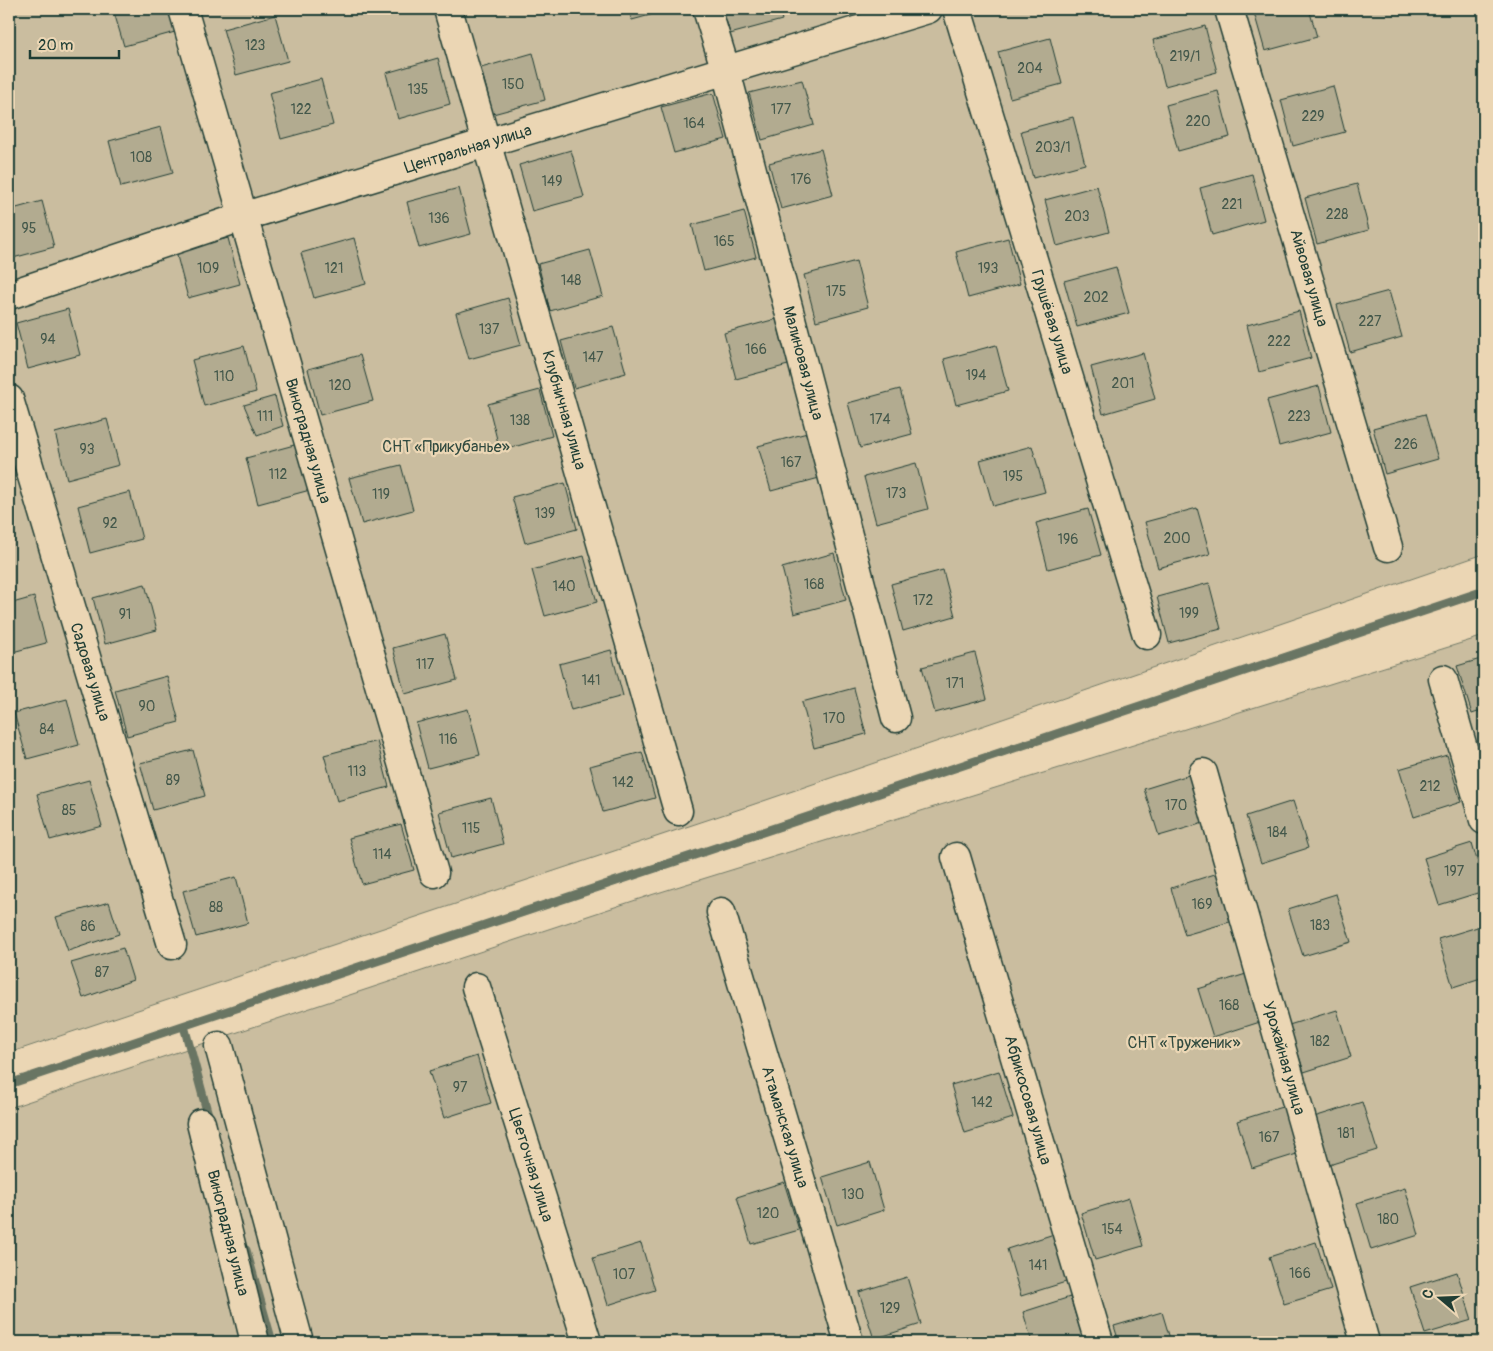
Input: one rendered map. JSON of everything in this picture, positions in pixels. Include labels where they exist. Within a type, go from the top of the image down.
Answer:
[{"type":"street","name":"Виноградная улица","points":[[182,9],[434,874]]},
{"type":"street","name":"Клубничная улица","points":[[448,9],[488,143],[678,811]]},
{"type":"street","name":"Малиновая улица","points":[[707,9],[726,70],[896,718]]},
{"type":"street","name":"Центральная улица","points":[[9,295],[242,217],[928,9]]},
{"type":"street","name":"Грушёвая улица","points":[[958,9],[1147,635]]},
{"type":"street","name":"Айвовая улица","points":[[1229,9],[1388,547]]},
{"type":"street","name":"Садовая улица","points":[[9,399],[172,945]]},
{"type":"street","points":[[1443,679],[1484,820]]},
{"type":"street","name":"Урожайная улица","points":[[1203,773],[1366,1342]]},
{"type":"street","name":"Абрикосовая улица","points":[[956,857],[1099,1342]]},
{"type":"street","name":"Атаманская улица","points":[[721,912],[849,1342]]},
{"type":"street","name":"Цветочная улица","points":[[476,987],[587,1342]]},
{"type":"street","points":[[219,1046],[299,1342]]},
{"type":"street","name":"Виноградная улица","points":[[201,1123],[255,1342]]},
{"type":"green space","name":"СНТ «Прикубанье»","points":[[9,9],[1484,9],[1484,554],[746,807],[9,1053]]},
{"type":"green space","name":"СНТ «Труженик»","points":[[1484,636],[1484,1342],[9,1342],[9,1108],[651,895]]},
{"type":"building","points":[[113,9],[169,9],[175,32],[124,46]]},
{"type":"building","points":[[363,9],[378,9],[364,13]]},
{"type":"building","points":[[629,9],[672,9],[632,20]]},
{"type":"building","points":[[723,9],[779,9],[782,20],[730,34]]},
{"type":"building","points":[[1147,9],[1171,9],[1149,15]]},
{"type":"building","points":[[1253,9],[1309,9],[1317,37],[1265,51]]},
{"type":"building","points":[[275,15],[288,61],[236,75],[223,29]]},
{"type":"building","points":[[1205,26],[1217,72],[1165,86],[1153,40]]},
{"type":"building","points":[[1050,38],[1062,84],[1010,98],[998,52]]},
{"type":"building","points":[[533,53],[545,100],[493,114],[481,68]]},
{"type":"building","points":[[438,58],[450,104],[398,119],[386,73]]},
{"type":"building","points":[[321,79],[333,125],[281,139],[269,93]]},
{"type":"building","points":[[802,80],[814,125],[762,140],[749,93]]},
{"type":"building","points":[[1333,86],[1345,132],[1293,146],[1281,100]]},
{"type":"building","points":[[1218,91],[1230,137],[1178,151],[1166,105]]},
{"type":"building","points":[[713,93],[726,139],[674,153],[661,107]]},
{"type":"building","points":[[1073,117],[1085,164],[1033,178],[1021,131]]},
{"type":"building","points":[[161,127],[173,173],[121,187],[109,141]]},
{"type":"building","points":[[821,149],[833,195],[781,209],[769,163]]},
{"type":"building","points":[[571,150],[584,197],[532,211],[519,165]]},
{"type":"building","points":[[1252,174],[1264,220],[1212,235],[1200,188]]},
{"type":"building","points":[[1357,184],[1369,230],[1317,244],[1305,198]]},
{"type":"building","points":[[1097,186],[1109,232],[1057,246],[1045,200]]},
{"type":"building","points":[[459,188],[471,234],[419,248],[407,202]]},
{"type":"building","points":[[42,201],[54,247],[9,259],[9,210]]},
{"type":"building","points":[[744,211],[756,257],[704,271],[692,225]]},
{"type":"building","points":[[228,238],[240,284],[188,298],[176,252]]},
{"type":"building","points":[[354,238],[366,284],[314,298],[301,253]]},
{"type":"building","points":[[1008,238],[1020,284],[968,298],[956,252]]},
{"type":"building","points":[[590,250],[603,296],[550,311],[538,264]]},
{"type":"building","points":[[856,261],[868,307],[816,321],[804,275]]},
{"type":"building","points":[[1116,267],[1129,313],[1077,327],[1064,281]]},
{"type":"building","points":[[1389,291],[1402,337],[1350,352],[1337,305]]},
{"type":"building","points":[[508,298],[521,345],[469,359],[456,313]]},
{"type":"building","points":[[68,309],[80,355],[28,369],[16,323]]},
{"type":"building","points":[[1299,311],[1311,358],[1259,372],[1247,325]]},
{"type":"building","points":[[776,319],[788,365],[736,379],[724,333]]},
{"type":"building","points":[[613,327],[626,373],[574,388],[561,341]]},
{"type":"building","points":[[996,345],[1008,391],[956,405],[944,359]]},
{"type":"building","points":[[244,346],[256,392],[204,406],[192,360]]},
{"type":"building","points":[[1143,353],[1155,399],[1103,414],[1091,367]]},
{"type":"building","points":[[360,355],[373,401],[320,415],[308,369]]},
{"type":"building","points":[[1319,386],[1331,432],[1279,446],[1267,400]]},
{"type":"building","points":[[900,389],[912,434],[860,448],[848,403]]},
{"type":"building","points":[[540,390],[552,436],[500,451],[488,404]]},
{"type":"building","points":[[275,396],[283,426],[257,435],[244,405]]},
{"type":"building","points":[[1425,414],[1438,459],[1385,474],[1373,428]]},
{"type":"building","points":[[107,419],[119,465],[67,479],[55,433]]},
{"type":"building","points":[[811,432],[823,477],[771,491],[758,446]]},
{"type":"building","points":[[298,444],[310,490],[258,504],[246,458]]},
{"type":"building","points":[[1032,446],[1045,492],[993,506],[980,460]]},
{"type":"building","points":[[916,463],[928,509],[876,523],[864,477]]},
{"type":"building","points":[[401,465],[413,510],[362,524],[349,478]]},
{"type":"building","points":[[565,483],[577,529],[525,543],[512,497]]},
{"type":"building","points":[[130,492],[142,539],[90,553],[78,506]]},
{"type":"building","points":[[1197,508],[1210,554],[1158,568],[1145,522]]},
{"type":"building","points":[[1088,509],[1101,555],[1048,569],[1036,523]]},
{"type":"building","points":[[834,553],[846,600],[794,614],[782,568]]},
{"type":"building","points":[[584,556],[597,602],[545,616],[532,570]]},
{"type":"building","points":[[943,570],[955,616],[903,631],[891,584]]},
{"type":"building","points":[[1209,583],[1221,629],[1169,643],[1157,597]]},
{"type":"building","points":[[145,584],[157,630],[105,644],[93,598]]},
{"type":"building","points":[[34,597],[46,643],[9,653],[9,604]]},
{"type":"building","points":[[445,634],[457,680],[405,694],[393,648]]},
{"type":"building","points":[[611,650],[623,696],[571,710],[559,664]]},
{"type":"building","points":[[975,653],[987,699],[935,713],[922,667]]},
{"type":"building","points":[[1484,658],[1484,710],[1472,714],[1457,666]]},
{"type":"building","points":[[167,676],[179,722],[127,736],[115,690]]},
{"type":"building","points":[[854,688],[866,734],[814,748],[802,702]]},
{"type":"building","points":[[67,699],[79,745],[27,759],[14,713]]},
{"type":"building","points":[[468,709],[480,755],[428,768],[416,723]]},
{"type":"building","points":[[377,741],[389,787],[337,801],[324,755]]},
{"type":"building","points":[[193,750],[205,796],[153,810],[140,763]]},
{"type":"building","points":[[642,752],[655,798],[603,812],[590,766]]},
{"type":"building","points":[[1447,755],[1461,802],[1414,817],[1399,769]]},
{"type":"building","points":[[1192,774],[1207,822],[1159,836],[1144,789]]},
{"type":"building","points":[[89,780],[102,826],[50,840],[37,794]]},
{"type":"building","points":[[491,798],[503,844],[451,858],[439,812]]},
{"type":"building","points":[[1293,801],[1308,848],[1261,863],[1246,816]]},
{"type":"building","points":[[401,824],[414,870],[362,884],[349,838]]},
{"type":"building","points":[[1472,843],[1484,884],[1484,891],[1439,905],[1424,858]]},
{"type":"building","points":[[1218,873],[1233,921],[1185,935],[1171,888]]},
{"type":"building","points":[[236,877],[248,923],[196,937],[183,891]]},
{"type":"building","points":[[1336,894],[1351,942],[1303,956],[1288,909]]},
{"type":"building","points":[[109,902],[119,934],[68,951],[56,917]]},
{"type":"building","points":[[1484,925],[1484,977],[1453,987],[1438,939]]},
{"type":"building","points":[[123,948],[133,980],[83,998],[71,963]]},
{"type":"building","points":[[1246,974],[1260,1022],[1213,1037],[1198,989]]},
{"type":"building","points":[[1337,1010],[1351,1057],[1304,1072],[1289,1025]]},
{"type":"building","points":[[477,1056],[491,1103],[444,1118],[429,1071]]},
{"type":"building","points":[[999,1071],[1013,1118],[965,1133],[951,1085]]},
{"type":"building","points":[[1362,1102],[1377,1150],[1329,1165],[1314,1117]]},
{"type":"building","points":[[1285,1106],[1300,1153],[1252,1168],[1237,1121]]},
{"type":"building","points":[[870,1162],[884,1210],[837,1225],[822,1177]]},
{"type":"building","points":[[784,1182],[799,1230],[751,1244],[737,1197]]},
{"type":"building","points":[[1405,1188],[1419,1235],[1371,1250],[1357,1203]]},
{"type":"building","points":[[1129,1198],[1143,1246],[1095,1260],[1081,1213]]},
{"type":"building","points":[[1054,1234],[1069,1281],[1021,1296],[1007,1249]]},
{"type":"building","points":[[1316,1242],[1331,1290],[1284,1304],[1269,1257]]},
{"type":"building","points":[[641,1243],[655,1290],[608,1305],[593,1258]]},
{"type":"building","points":[[1457,1272],[1472,1320],[1425,1334],[1410,1287]]},
{"type":"building","points":[[907,1277],[921,1324],[874,1339],[859,1292]]},
{"type":"building","points":[[1070,1297],[1084,1342],[1032,1342],[1023,1312]]},
{"type":"building","points":[[1162,1312],[1171,1342],[1119,1342],[1114,1326]]},
{"type":"waterway","points":[[9,1084],[1484,591]]},
{"type":"waterway","points":[[184,1026],[210,1122]]},
{"type":"waterway","points":[[246,1250],[272,1342]]}]
